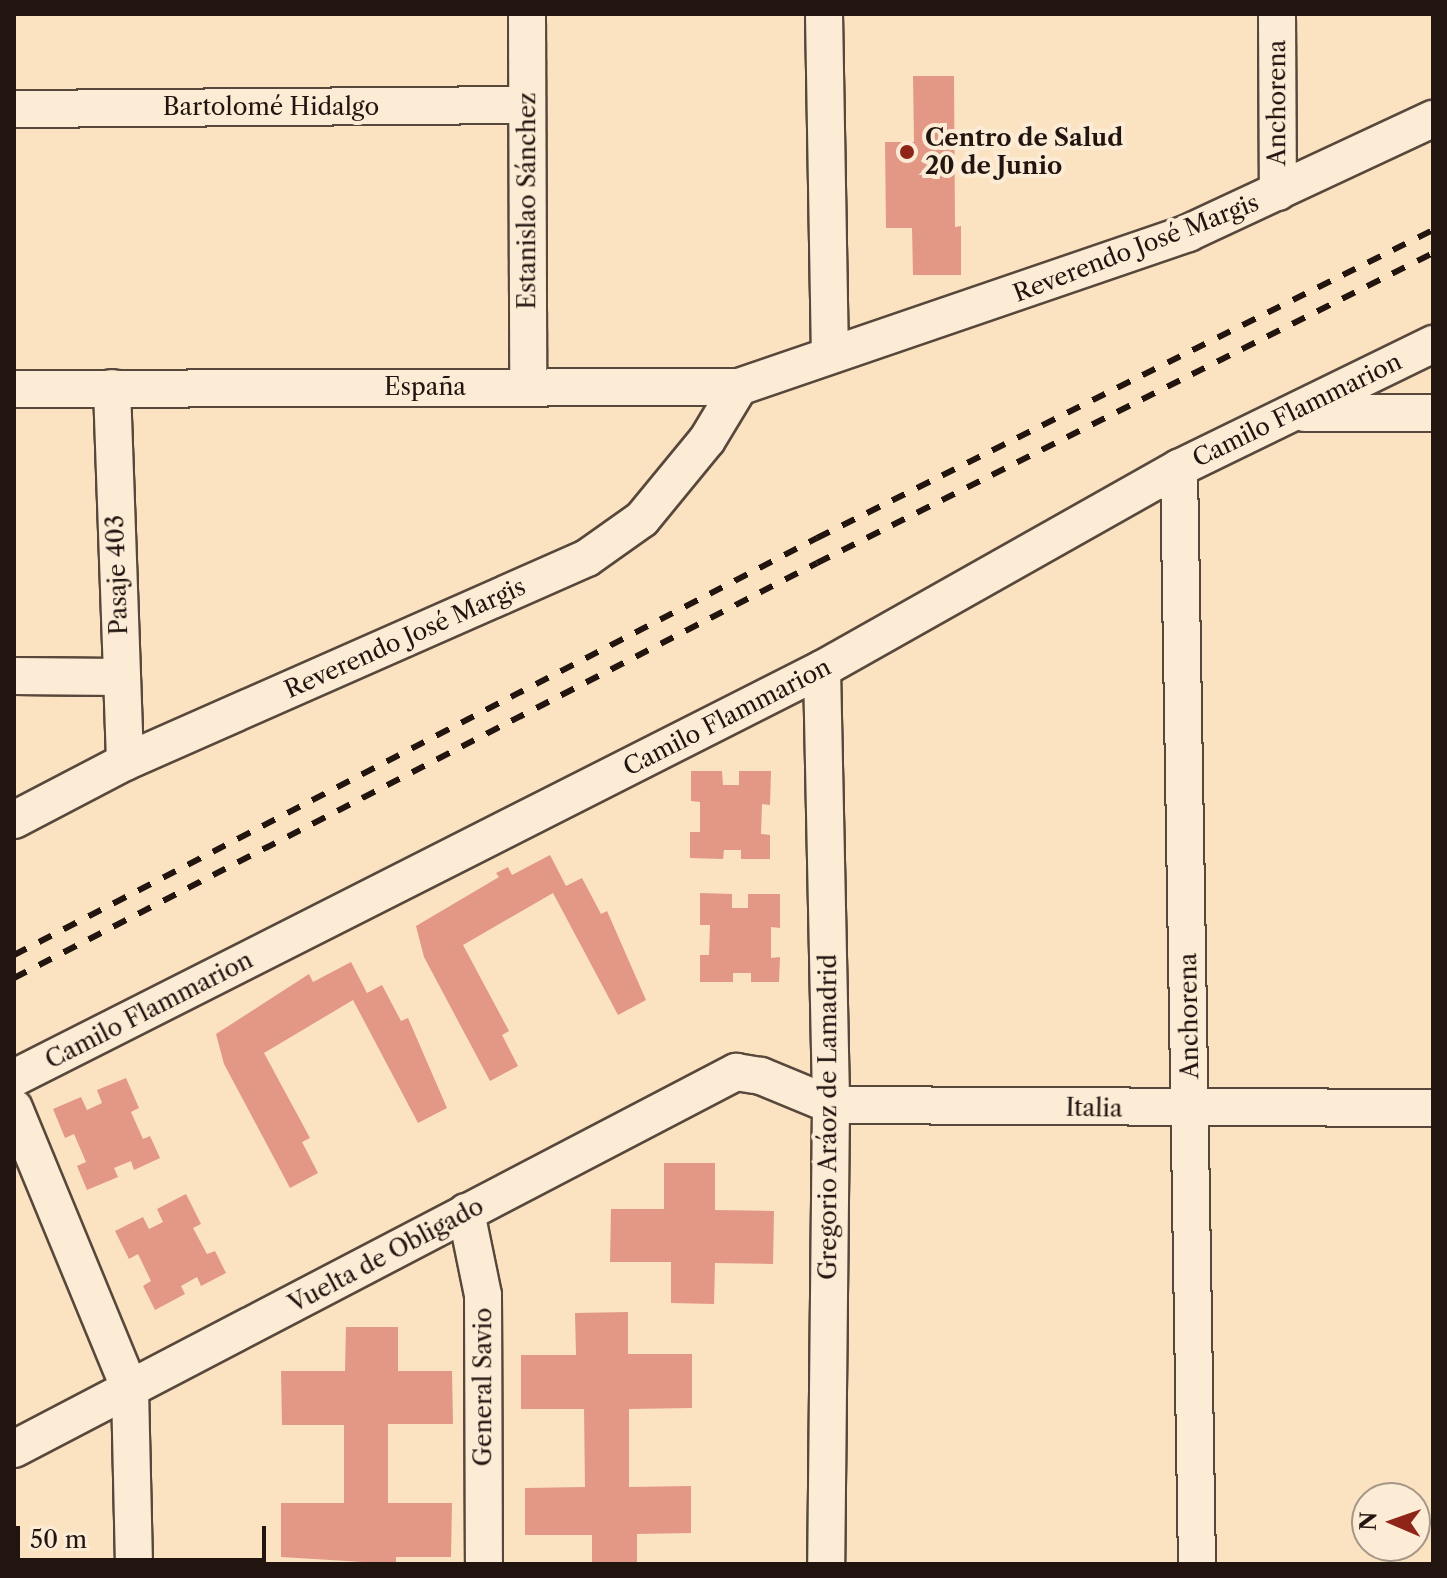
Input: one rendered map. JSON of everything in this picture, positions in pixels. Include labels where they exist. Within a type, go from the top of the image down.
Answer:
[{"type":"street","name":"Estanislao Sánchez","points":[[527,14],[528,387]]},
{"type":"street","points":[[824,14],[830,353]]},
{"type":"street","name":"Anchorena","points":[[1277,14],[1278,192]]},
{"type":"street","name":"Bartolomé Hidalgo","points":[[14,109],[527,105]]},
{"type":"street","name":"Reverendo José Margis","points":[[830,353],[1009,299],[1188,233],[1433,119]]},
{"type":"street","name":"Camilo Flammarion","points":[[14,1078],[822,669],[1179,468],[1300,413],[1433,344]]},
{"type":"street","name":"España","points":[[14,389],[739,387],[830,353]]},
{"type":"street","name":"Reverendo José Margis","points":[[14,820],[125,762],[587,558],[642,519],[707,440],[739,387]]},
{"type":"street","name":"Pasaje 403","points":[[112,388],[125,762]]},
{"type":"street","points":[[1300,413],[1433,413]]},
{"type":"street","name":"Anchorena","points":[[1179,468],[1197,1564]]},
{"type":"street","name":"Gregorio Aráoz de Lamadrid","points":[[822,669],[831,1105],[826,1564]]},
{"type":"street","points":[[14,676],[120,677]]},
{"type":"street","name":"Vuelta de Obligado","points":[[14,1449],[736,1072],[761,1076]]},
{"type":"street","name":"Italia","points":[[761,1076],[831,1105],[1433,1108]]},
{"type":"street","points":[[14,1108],[130,1389],[134,1564]]},
{"type":"street","name":"General Savio","points":[[466,1212],[483,1295],[484,1564]]},
{"type":"building","points":[[913,76],[954,76],[955,227],[961,226],[961,275],[913,275],[912,228],[886,228],[885,142],[914,142]]},
{"type":"building","points":[[691,771],[722,771],[723,785],[739,785],[739,771],[771,771],[770,805],[762,804],[761,834],[770,835],[770,859],[741,859],[741,850],[724,850],[723,859],[690,858],[690,832],[700,832],[700,802],[691,801]]},
{"type":"building","points":[[550,855],[566,886],[582,878],[601,914],[607,911],[646,1000],[618,1015],[553,893],[463,945],[509,1031],[502,1035],[518,1066],[490,1081],[424,957],[416,926],[499,877],[496,873],[508,867],[512,875]]},
{"type":"building","points":[[700,893],[732,894],[732,908],[748,908],[748,894],[780,894],[780,928],[771,927],[771,958],[780,957],[779,982],[751,982],[751,973],[733,973],[733,982],[700,982],[700,955],[709,955],[710,925],[700,925]]},
{"type":"building","points":[[351,962],[367,993],[382,985],[401,1021],[408,1018],[447,1108],[418,1123],[353,1000],[264,1053],[310,1138],[302,1142],[318,1173],[290,1188],[224,1064],[216,1034],[309,974],[313,982]]},
{"type":"building","points":[[126,1078],[139,1108],[131,1112],[143,1139],[150,1136],[160,1158],[134,1170],[131,1161],[114,1168],[118,1177],[87,1190],[77,1166],[86,1162],[74,1134],[65,1138],[53,1109],[81,1097],[87,1110],[102,1103],[97,1090]]},
{"type":"building","points":[[664,1163],[715,1163],[715,1210],[774,1211],[773,1264],[715,1263],[714,1304],[671,1303],[671,1262],[610,1262],[611,1209],[664,1209]]},
{"type":"building","points":[[186,1194],[201,1224],[193,1228],[207,1254],[215,1251],[226,1273],[201,1286],[197,1277],[181,1286],[185,1294],[155,1310],[143,1286],[151,1281],[138,1254],[129,1259],[115,1231],[143,1217],[149,1229],[163,1222],[157,1209]]},
{"type":"building","points":[[628,1312],[628,1354],[692,1354],[692,1408],[629,1409],[629,1487],[691,1486],[691,1533],[637,1534],[637,1564],[592,1564],[592,1535],[525,1535],[525,1488],[585,1487],[584,1409],[521,1409],[521,1355],[576,1355],[575,1313]]},
{"type":"building","points":[[346,1327],[398,1327],[398,1371],[452,1371],[453,1424],[388,1424],[388,1503],[452,1503],[451,1557],[396,1557],[396,1564],[281,1557],[281,1503],[344,1503],[344,1425],[282,1425],[281,1371],[345,1371]]},
{"type":"railway","points":[[14,955],[817,538],[1433,230]]},
{"type":"railway","points":[[14,978],[817,563],[1433,253]]},
{"type":"place","name":"Centro de Salud 20 de Junio","points":[[907,152]]}]
